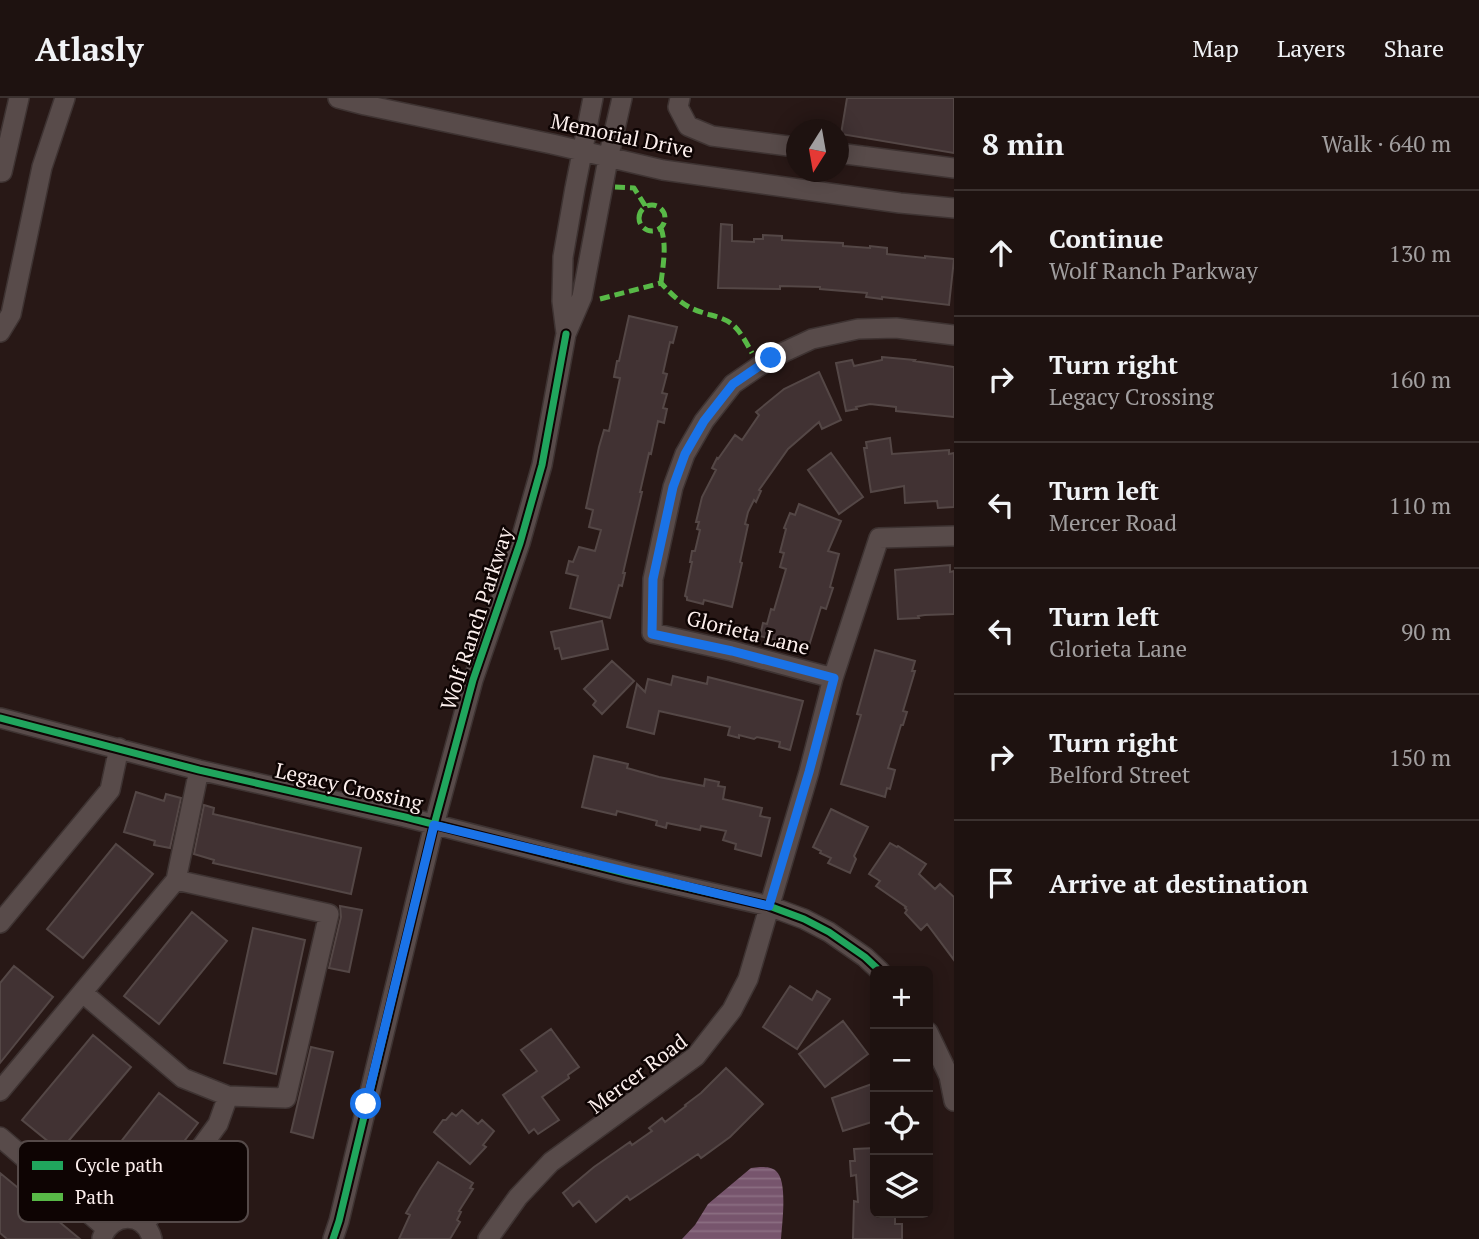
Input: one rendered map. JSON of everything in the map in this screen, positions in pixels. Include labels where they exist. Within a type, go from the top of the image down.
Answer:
[{"type":"street","points":[[1,175],[19,98]]},
{"type":"street","points":[[0,332],[11,314],[42,167],[65,98]]},
{"type":"street","name":"Memorial Drive","points":[[338,98],[663,170],[954,208]]},
{"type":"street","name":"Wolf Ranch Parkway","points":[[566,334],[562,301],[563,257],[593,98]]},
{"type":"street","name":"Wolf Ranch Parkway","points":[[333,1239],[434,825],[473,680],[520,543],[542,465],[566,334],[582,297],[622,98]]},
{"type":"street","points":[[680,98],[678,107],[688,126],[712,136],[786,146]]},
{"type":"street","points":[[849,154],[954,168]]},
{"type":"street","name":"Glorieta Lane","points":[[834,678],[732,651],[652,634],[653,579],[673,487],[685,454],[704,421],[733,384],[771,358],[812,339],[858,329],[896,328],[954,335]]},
{"type":"street","name":"Mercer Road","points":[[488,1239],[518,1197],[551,1162],[696,1056],[732,1010],[748,979],[834,678],[879,538],[954,536]]},
{"type":"street","name":"Legacy Crossing","points":[[0,718],[769,906],[829,932],[875,966]]},
{"type":"street","points":[[0,923],[110,790],[119,748]]},
{"type":"street","points":[[0,1091],[176,880],[200,769]]},
{"type":"street","points":[[83,993],[183,1078],[228,1096],[286,1098],[329,914],[176,880]]},
{"type":"street","points":[[933,1042],[949,1076],[954,1101]]},
{"type":"street","points":[[207,1141],[218,1124],[228,1096]]},
{"type":"street","points":[[0,1137],[18,1154]]},
{"type":"street","points":[[91,1222],[104,1234]]},
{"type":"shaded area","points":[[751,1168],[774,1170],[780,1176],[783,1203],[781,1239],[682,1239],[708,1204]]},
{"type":"building","points":[[847,98],[954,98],[954,153],[849,135],[849,119],[844,119]]},
{"type":"building","points":[[721,224],[732,225],[732,241],[754,242],[754,239],[763,239],[763,235],[782,236],[782,240],[843,243],[843,246],[887,248],[887,254],[954,259],[949,305],[866,297],[867,293],[820,287],[718,288]]},
{"type":"building","points":[[629,316],[677,327],[673,343],[670,342],[663,373],[667,374],[662,393],[667,394],[663,408],[667,409],[664,423],[658,421],[651,454],[649,453],[622,586],[619,585],[610,618],[570,608],[578,576],[566,573],[569,561],[573,562],[579,547],[595,551],[601,530],[589,527],[593,510],[586,508],[604,430],[609,431],[620,378],[614,377]]},
{"type":"building","points":[[882,357],[954,367],[954,417],[896,411],[896,407],[870,404],[846,411],[836,363],[852,360],[854,366],[882,360]]},
{"type":"building","points":[[819,372],[841,420],[822,429],[819,422],[788,449],[759,490],[761,491],[748,512],[745,524],[748,525],[732,607],[704,600],[703,604],[687,600],[685,596],[692,551],[695,551],[700,530],[697,529],[699,522],[696,522],[702,497],[716,470],[712,468],[717,458],[735,435],[742,440],[759,415],[756,412],[784,389]]},
{"type":"building","points":[[890,438],[892,454],[949,450],[949,454],[954,453],[954,507],[938,508],[937,501],[905,503],[904,486],[871,492],[864,448],[867,448],[866,442]]},
{"type":"building","points":[[831,453],[863,497],[839,514],[808,470]]},
{"type":"building","points":[[799,504],[841,521],[828,551],[839,554],[830,587],[833,588],[826,609],[821,607],[808,649],[760,636],[763,623],[767,624],[771,609],[774,610],[786,569],[780,567],[784,553],[780,552],[786,529],[784,528],[790,513],[795,515]]},
{"type":"building","points":[[950,565],[950,572],[954,571],[954,614],[898,619],[895,570]]},
{"type":"building","points":[[602,621],[608,649],[562,659],[559,648],[555,649],[551,632]]},
{"type":"building","points":[[875,650],[915,661],[912,671],[915,671],[903,711],[907,712],[888,768],[895,770],[885,797],[841,784],[861,715],[857,714]]},
{"type":"building","points":[[612,661],[634,681],[602,714],[593,705],[596,701],[584,689]]},
{"type":"building","points":[[673,676],[707,684],[708,677],[803,701],[790,750],[779,747],[780,742],[728,735],[730,727],[659,711],[654,734],[627,727],[637,684],[645,692],[648,679],[671,685]]},
{"type":"building","points":[[594,756],[628,764],[627,768],[659,777],[704,786],[705,779],[719,782],[718,786],[725,787],[723,799],[762,808],[760,816],[770,818],[761,856],[735,849],[736,844],[723,840],[726,831],[701,826],[700,830],[667,823],[666,828],[656,825],[657,821],[617,811],[616,815],[582,807]]},
{"type":"building","points":[[136,792],[164,801],[166,794],[181,798],[170,848],[154,845],[155,841],[124,832]]},
{"type":"building","points":[[204,805],[214,808],[213,814],[361,848],[351,894],[213,863],[214,860],[194,854]]},
{"type":"building","points":[[831,809],[868,827],[854,856],[856,859],[850,873],[828,863],[831,858],[813,847]]},
{"type":"building","points":[[890,843],[926,864],[919,874],[935,889],[940,884],[954,897],[954,960],[927,924],[921,930],[905,913],[906,907],[876,886],[880,881],[869,874]]},
{"type":"building","points":[[116,844],[153,874],[83,958],[47,929]]},
{"type":"building","points":[[340,906],[362,910],[349,972],[329,968],[341,917]]},
{"type":"building","points":[[192,912],[227,941],[159,1024],[124,996]]},
{"type":"building","points":[[253,928],[305,940],[276,1074],[224,1063]]},
{"type":"building","points":[[14,966],[53,997],[0,1063],[0,983]]},
{"type":"building","points":[[790,986],[812,1000],[817,991],[830,999],[797,1049],[763,1027]]},
{"type":"building","points":[[843,1021],[868,1054],[825,1087],[799,1054]]},
{"type":"building","points":[[551,1029],[579,1067],[568,1075],[569,1078],[542,1097],[559,1120],[538,1134],[534,1129],[529,1133],[503,1095],[537,1071],[521,1050]]},
{"type":"building","points":[[93,1035],[131,1067],[68,1141],[48,1141],[22,1120]]},
{"type":"building","points":[[311,1047],[333,1052],[313,1138],[291,1132]]},
{"type":"building","points":[[726,1068],[763,1104],[730,1137],[701,1158],[698,1154],[630,1200],[627,1196],[596,1222],[579,1201],[573,1206],[563,1193],[594,1167],[630,1142],[632,1145],[652,1131],[649,1128],[662,1118],[665,1122],[686,1106]]},
{"type":"building","points":[[870,1085],[870,1123],[843,1131],[832,1098]]},
{"type":"building","points":[[159,1093],[198,1123],[184,1141],[121,1141]]},
{"type":"building","points":[[462,1110],[478,1124],[482,1120],[494,1131],[483,1145],[486,1147],[470,1164],[434,1132],[443,1120],[452,1113],[456,1116]]},
{"type":"building","points":[[870,1148],[870,1218],[895,1218],[895,1224],[902,1224],[902,1239],[853,1239],[854,1201],[858,1202],[856,1175],[851,1176],[850,1161],[855,1161],[854,1149]]},
{"type":"building","points":[[438,1162],[473,1183],[470,1188],[473,1189],[459,1211],[461,1212],[457,1220],[460,1222],[450,1239],[399,1239],[410,1215],[406,1213]]},
{"type":"building","points":[[0,1173],[18,1188],[18,1222],[59,1222],[80,1239],[7,1239],[0,1233]]},
{"type":"marked path","points":[[615,187],[634,188],[646,207]]},
{"type":"marked path","points":[[652,205],[661,209],[665,218],[661,227],[652,231],[643,227],[639,218],[643,209],[652,205]]},
{"type":"marked path","points":[[661,228],[664,249],[661,283]]},
{"type":"marked path","points":[[600,299],[661,283],[689,307],[722,318],[733,325],[752,353]]},
{"type":"cycle path","points":[[333,1239],[434,825],[473,680],[520,543],[542,465],[566,334]]},
{"type":"cycle path","points":[[0,718],[199,770],[769,906],[829,932],[875,966]]},
{"type":"route","points":[[366,1104],[434,825],[769,906],[834,678],[732,651],[652,634],[653,579],[673,487],[685,454],[704,421],[733,384],[771,358]]}]
